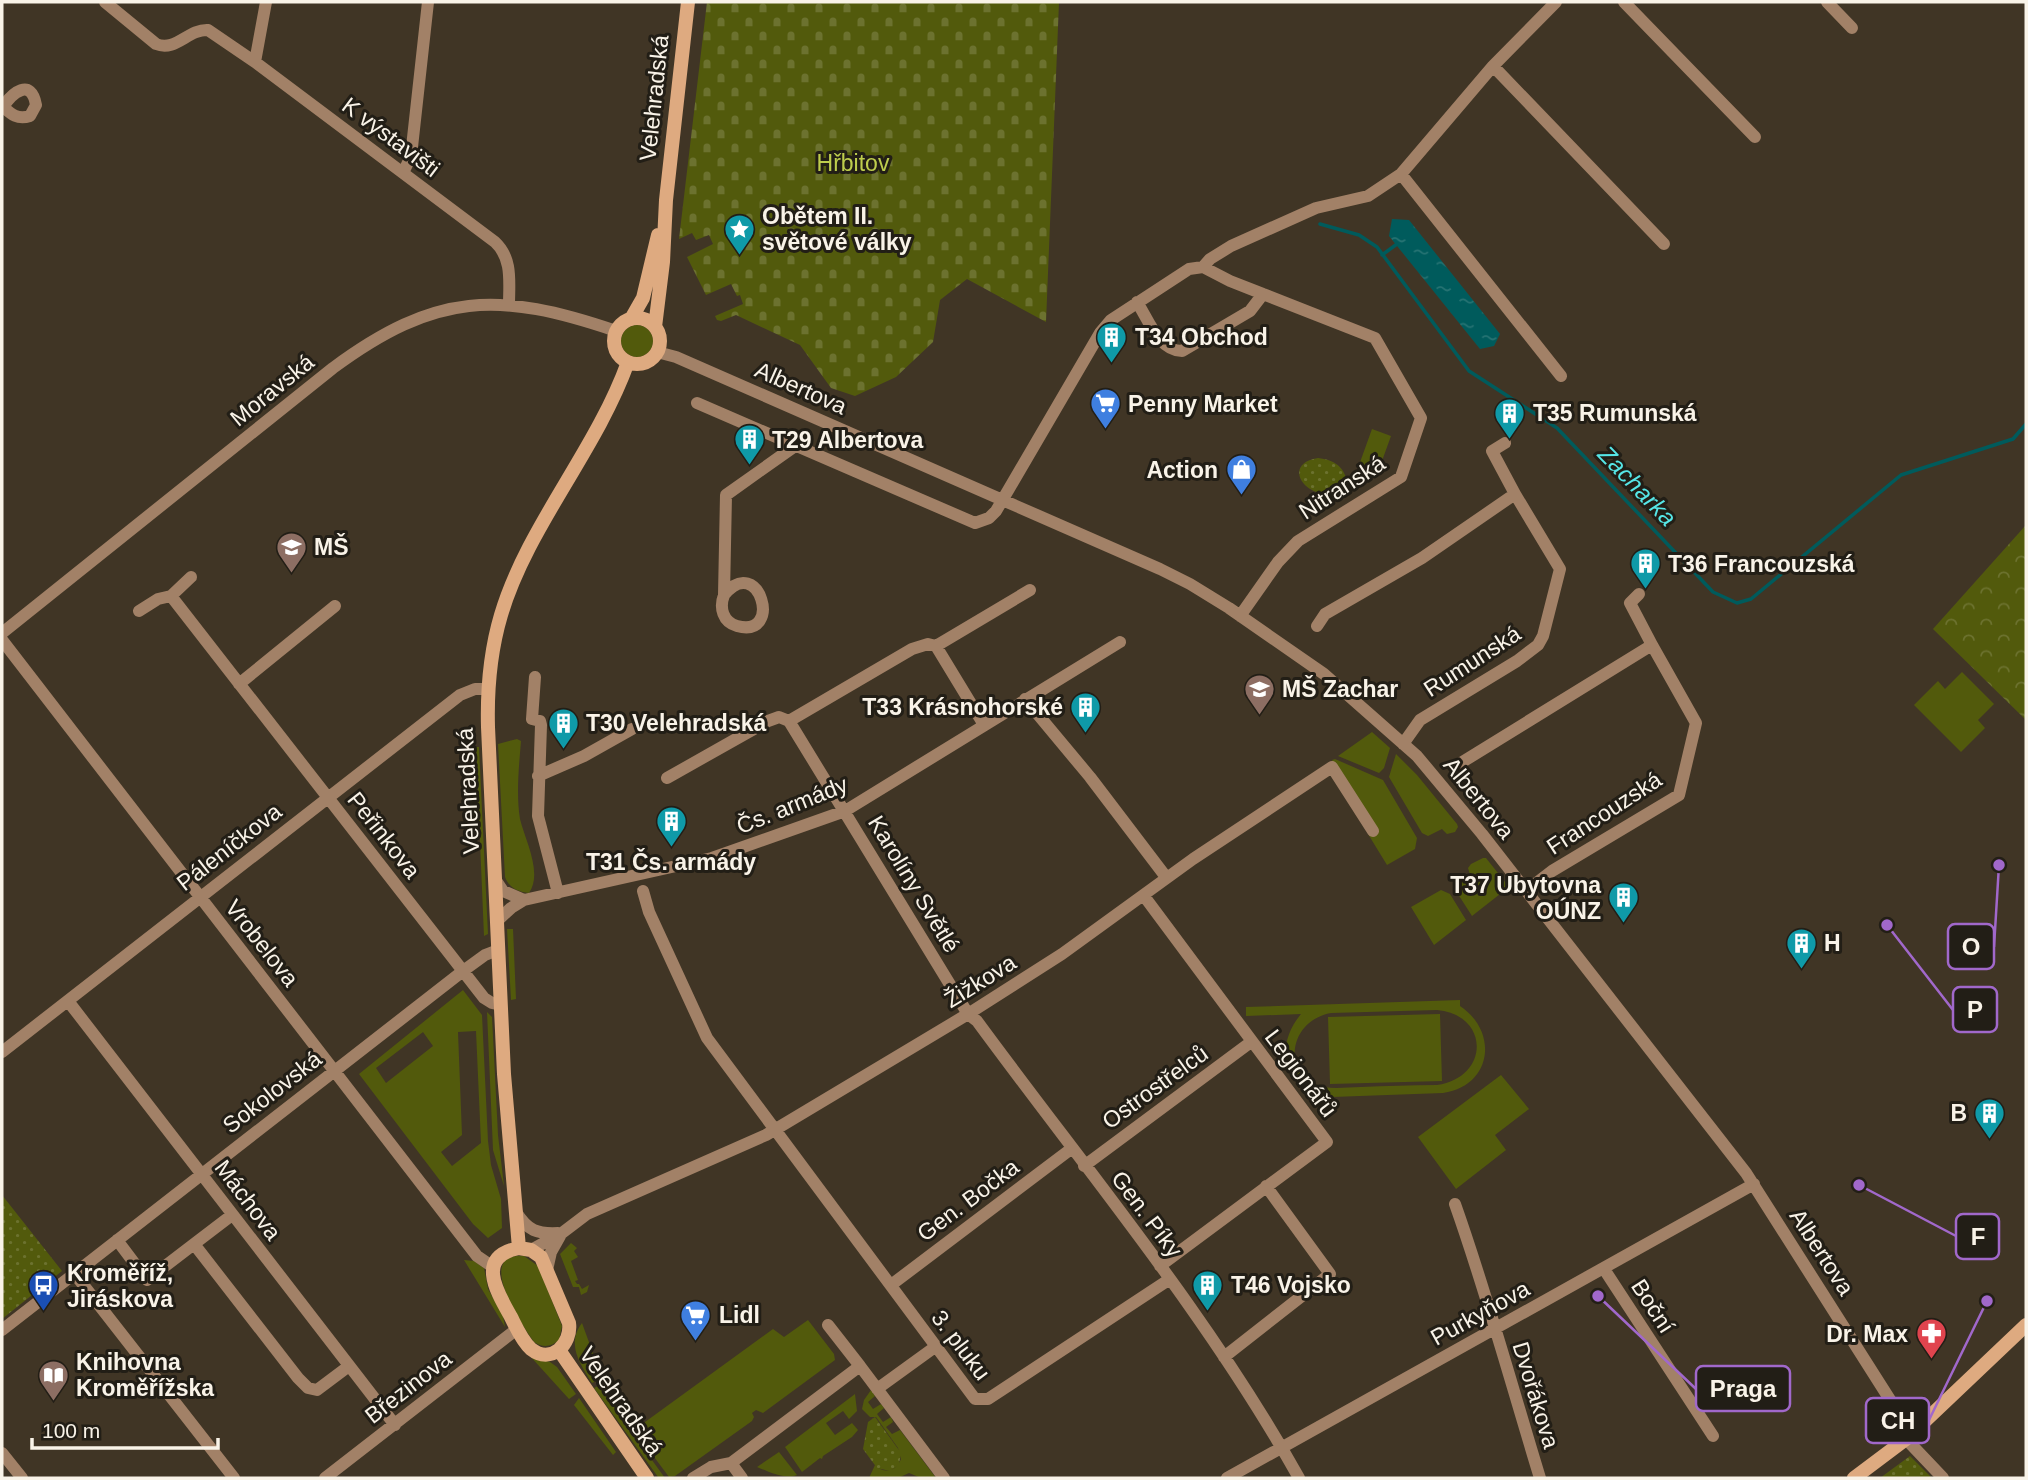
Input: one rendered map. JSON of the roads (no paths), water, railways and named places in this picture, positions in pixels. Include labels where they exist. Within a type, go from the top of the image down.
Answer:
[{"type":"main road","name":"Velehradská","points":[[657,352],[660,339],[655,327],[663,262],[666,200],[688,2]]},
{"type":"main road","name":"Velehradská","points":[[616,331],[620,325],[631,319],[643,298],[666,200]]},
{"type":"main road","points":[[631,319],[644,319],[655,327]]},
{"type":"main road","points":[[616,331],[616,352],[628,362],[647,362],[657,352]]},
{"type":"main road","name":"Velehradská","points":[[493,1267],[493,1283],[525,1342],[535,1352],[551,1354],[559,1350],[565,1344],[570,1330],[541,1257],[525,1249],[514,1208],[506,1115],[488,689],[496,635],[515,578],[602,422],[628,362]]},
{"type":"main road","points":[[493,1267],[504,1253],[525,1249]]},
{"type":"main road","points":[[1854,1478],[1906,1439],[2026,1325]]},
{"type":"main road","name":"Velehradská","points":[[559,1350],[646,1478]]},
{"type":"street","points":[[106,2],[163,47],[175,45],[192,32],[208,30],[255,62],[265,2]]},
{"type":"street","points":[[403,173],[411,156],[428,2]]},
{"type":"street","points":[[697,403],[975,523],[989,519],[1003,500],[1100,333],[1111,320],[1189,269],[1203,267],[1210,259],[1231,246],[1316,208],[1368,196],[1401,173],[1493,66],[1556,2]]},
{"type":"street","points":[[1624,2],[1755,138]]},
{"type":"street","points":[[1827,2],[1853,29]]},
{"type":"street","name":"K výstavišti","points":[[255,62],[501,248],[508,264],[509,305]]},
{"type":"street","points":[[1493,66],[1664,244]]},
{"type":"street","points":[[1401,173],[1562,376]]},
{"type":"street","name":"Nitranská","points":[[1203,267],[1230,281],[1375,338],[1421,418],[1401,477],[1298,541],[1278,562],[1241,615]]},
{"type":"street","points":[[1138,302],[1164,345],[1171,350],[1182,351],[1250,311],[1263,294]]},
{"type":"street","name":"Moravská","points":[[2,634],[326,373],[377,337],[418,318],[446,309],[476,305],[547,309],[616,331]]},
{"type":"street","name":"Albertova","points":[[657,352],[677,356],[1170,574],[1241,615],[1324,674],[1417,756],[1526,891],[1754,1184],[1907,1427],[1906,1439]]},
{"type":"street","name":"Rumunská","points":[[1403,744],[1420,720],[1517,661],[1538,645],[1543,636],[1560,569],[1492,451],[1505,443]]},
{"type":"street","points":[[724,595],[726,495],[795,446]]},
{"type":"street","points":[[1317,626],[1325,614],[1422,558],[1515,494]]},
{"type":"street","points":[[139,611],[158,599],[171,596],[191,577]]},
{"type":"street","points":[[936,646],[1030,590]]},
{"type":"street","name":"Francouzská","points":[[1526,891],[1552,871],[1679,795],[1696,723],[1629,603],[1639,594]]},
{"type":"street","name":"Peřinkova","points":[[171,596],[484,998],[501,1005]]},
{"type":"street","points":[[239,684],[335,606]]},
{"type":"street","name":"Vrobelova","points":[[2,640],[477,1256],[493,1267]]},
{"type":"street","name":"Čs. armády","points":[[524,900],[712,858],[845,811],[1120,642]]},
{"type":"street","points":[[667,778],[768,721],[779,717],[789,721],[912,649],[928,644],[936,646],[984,725]]},
{"type":"street","points":[[1459,764],[1653,645]]},
{"type":"street","points":[[535,677],[532,719],[540,721],[541,725],[538,816],[558,893]]},
{"type":"street","name":"Páleníčkova","points":[[2,1052],[460,695],[475,689],[488,689]]},
{"type":"street","points":[[1025,699],[1090,777],[1166,877]]},
{"type":"street","name":"Karolíny Světlé","points":[[789,721],[968,1014]]},
{"type":"street","points":[[538,776],[584,756],[632,729]]},
{"type":"street","name":"Žižkova","points":[[525,1249],[562,1233],[587,1214],[774,1130],[968,1014],[1062,954],[1144,896],[1166,877],[1332,767],[1373,831]]},
{"type":"street","points":[[495,878],[503,891],[524,900]]},
{"type":"street","name":"3. pluku","points":[[643,891],[649,912],[707,1038],[972,1397],[983,1401],[1170,1279]]},
{"type":"street","name":"Legionářů","points":[[1144,896],[1327,1142],[1160,1266]]},
{"type":"street","points":[[497,921],[510,908],[524,900]]},
{"type":"street","name":"Sokolovská","points":[[2,1330],[463,971],[498,950]]},
{"type":"street","name":"Máchova","points":[[68,1001],[395,1425]]},
{"type":"street","name":"Gen. Píky","points":[[968,1014],[977,1021],[1170,1279],[1283,1447],[1299,1478]]},
{"type":"street","name":"Ostrostřelců","points":[[1084,1166],[1251,1042]]},
{"type":"street","name":"Gen. Bočka","points":[[891,1285],[1071,1149]]},
{"type":"street","name":"Purkyňova","points":[[1227,1478],[1754,1184]]},
{"type":"street","points":[[1224,1357],[1330,1274],[1266,1186]]},
{"type":"street","name":"Dvořákova","points":[[1455,1204],[1483,1283],[1494,1329],[1540,1478]]},
{"type":"street","points":[[514,1208],[531,1230],[542,1234],[562,1233]]},
{"type":"street","points":[[117,1240],[147,1280],[232,1215]]},
{"type":"street","points":[[547,1270],[551,1252],[562,1233]]},
{"type":"street","points":[[194,1244],[308,1388],[317,1390],[349,1366]]},
{"type":"street","name":"Boční","points":[[1604,1269],[1713,1436]]},
{"type":"street","points":[[74,1273],[234,1478]]},
{"type":"street","points":[[828,1325],[944,1478]]},
{"type":"street","name":"Březinova","points":[[326,1478],[517,1329]]},
{"type":"street","points":[[877,1390],[935,1347]]},
{"type":"street","points":[[692,1478],[711,1467],[731,1463],[860,1366]]},
{"type":"street","points":[[1906,1439],[1943,1478]]},
{"type":"street","points":[[2,1452],[22,1478]]},
{"type":"street","points":[[731,1463],[742,1478]]},
{"type":"water","points":[[1392,219],[1409,220],[1500,334],[1494,346],[1480,349],[1389,236]]},
{"type":"waterway","name":"Zacharka","points":[[1320,224],[1359,235],[1377,247],[1469,371],[1557,428],[1713,592],[1737,603],[1751,599],[1901,475],[2013,439],[2026,424]]},
{"type":"waterway","points":[[1382,255],[1397,244]]},
{"type":"place","name":"Obětem II. světové války","points":[[739,256]]},
{"type":"place","name":"T34 Obchod","points":[[1112,364]]},
{"type":"place","name":"Penny Market","points":[[1105,431]]},
{"type":"place","name":"T35 Rumunská","points":[[1510,440]]},
{"type":"place","name":"T29 Albertova","points":[[749,467]]},
{"type":"place","name":"Action","points":[[1241,497]]},
{"type":"place","name":"MŠ","points":[[291,574]]},
{"type":"place","name":"T36 Francouzská","points":[[1645,591]]},
{"type":"place","name":"MŠ Zachar","points":[[1259,716]]},
{"type":"place","name":"T33 Krásnohorské","points":[[1086,734]]},
{"type":"place","name":"T30 Velehradská","points":[[563,750]]},
{"type":"place","name":"T31 Čs. armády","points":[[671,848]]},
{"type":"place","name":"O","points":[[1999,865]]},
{"type":"place","name":"T37 Ubytovna OÚNZ","points":[[1624,925]]},
{"type":"place","name":"P","points":[[1887,925]]},
{"type":"place","name":"H","points":[[1801,970]]},
{"type":"place","name":"B","points":[[1990,1140]]},
{"type":"place","name":"F","points":[[1859,1185]]},
{"type":"place","name":"Praga","points":[[1598,1296]]},
{"type":"place","name":"CH","points":[[1987,1301]]},
{"type":"place","name":"T46 Vojsko","points":[[1208,1312]]},
{"type":"place","name":"Kroměříž, Jiráskova","points":[[44,1313]]},
{"type":"place","name":"Lidl","points":[[696,1342]]},
{"type":"place","name":"Dr. Max","points":[[1931,1361]]},
{"type":"place","name":"Knihovna Kroměřížska","points":[[53,1402]]},
{"type":"park label","name":"Hřbitov","points":[[853,163]]}]
